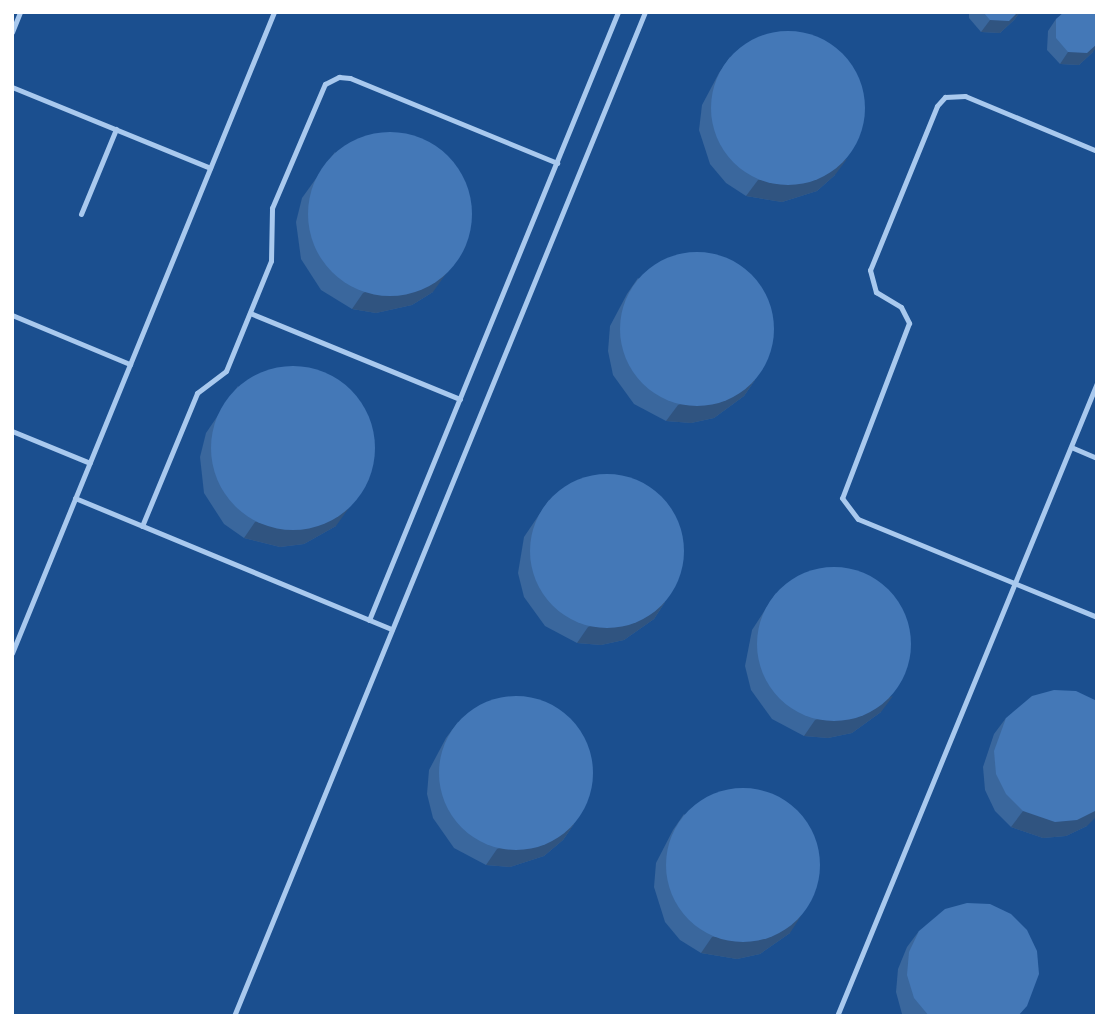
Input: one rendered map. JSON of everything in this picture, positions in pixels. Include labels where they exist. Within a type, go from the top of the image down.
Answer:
[{"type":"lane","points":[[12,32],[20,12]]},
{"type":"lane","points":[[12,653],[274,12]]},
{"type":"lane","points":[[369,620],[618,12]]},
{"type":"lane","points":[[234,1016],[645,12]]},
{"type":"lane","points":[[142,526],[197,393],[226,371],[271,261],[272,208],[329,80],[350,78],[556,163]]},
{"type":"lane","points":[[12,87],[210,168]]},
{"type":"lane","points":[[1097,151],[965,96],[945,97],[931,117],[870,270],[876,292],[901,307],[909,323],[844,487],[845,507],[858,519],[1097,617]]},
{"type":"lane","points":[[81,215],[116,130]]},
{"type":"lane","points":[[250,313],[460,398]]},
{"type":"lane","points":[[12,316],[130,364]]},
{"type":"lane","points":[[837,1016],[1097,383]]},
{"type":"lane","points":[[12,431],[90,463],[75,499],[392,629]]},
{"type":"lane","points":[[1071,447],[1097,458]]},
{"type":"building","points":[[983,12],[1018,12],[1009,21],[990,20]]},
{"type":"building","points":[[1064,12],[1095,12],[1097,15],[1097,44],[1087,53],[1068,52],[1056,38],[1056,19]]},
{"type":"building","points":[[788,31],[817,37],[842,54],[859,79],[865,108],[859,137],[842,162],[817,179],[788,185],[759,179],[734,162],[717,137],[711,108],[717,79],[734,54],[759,37]]},
{"type":"building","points":[[390,132],[421,139],[448,156],[465,183],[472,214],[465,245],[448,272],[421,289],[390,296],[359,289],[332,272],[315,245],[308,214],[315,183],[332,156],[359,139]]},
{"type":"building","points":[[697,252],[726,258],[751,275],[768,300],[774,329],[768,358],[751,383],[726,400],[697,406],[668,400],[643,383],[626,358],[620,329],[626,300],[643,275],[668,258]]},
{"type":"building","points":[[293,366],[324,373],[351,390],[368,417],[375,448],[368,479],[351,506],[324,523],[293,530],[262,523],[235,506],[218,479],[211,448],[218,417],[235,390],[262,373]]},
{"type":"building","points":[[607,474],[636,480],[661,497],[678,522],[684,551],[678,580],[661,605],[636,622],[607,628],[578,622],[553,605],[536,580],[530,551],[536,522],[553,497],[578,480]]},
{"type":"building","points":[[834,567],[863,573],[888,590],[905,615],[911,644],[905,673],[888,698],[863,715],[834,721],[805,715],[780,698],[763,673],[757,644],[763,615],[780,590],[805,573]]},
{"type":"building","points":[[1054,690],[1076,691],[1097,701],[1097,810],[1077,820],[1055,822],[1023,811],[1006,794],[996,774],[994,751],[1006,718],[1032,696]]},
{"type":"building","points":[[516,696],[545,702],[570,719],[587,744],[593,773],[587,802],[570,827],[545,844],[516,850],[487,844],[462,827],[445,802],[439,773],[445,744],[462,719],[487,702]]},
{"type":"building","points":[[743,788],[772,794],[797,811],[814,836],[820,865],[814,894],[797,919],[772,936],[743,942],[714,936],[689,919],[672,894],[666,865],[672,836],[689,811],[714,794]]},
{"type":"building","points":[[967,903],[990,904],[1011,914],[1027,930],[1037,951],[1039,974],[1027,1006],[1018,1016],[929,1016],[914,998],[907,975],[909,952],[919,931],[945,909]]}]
